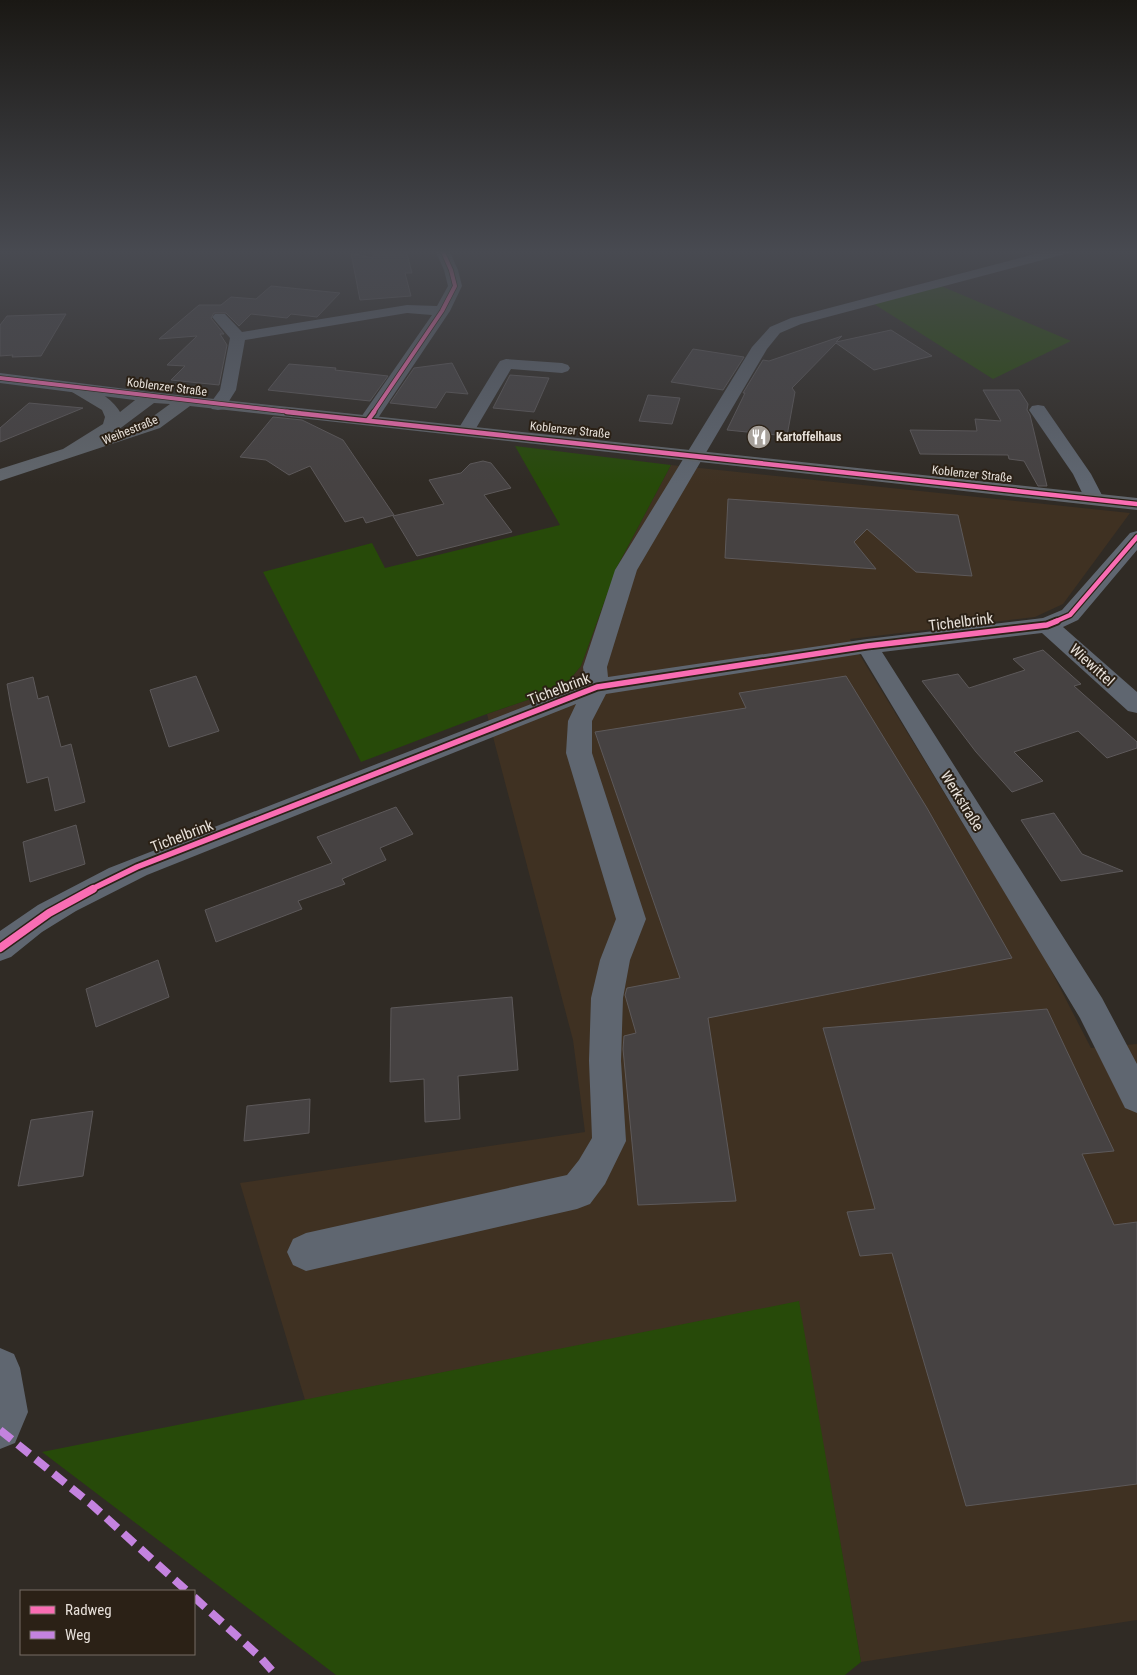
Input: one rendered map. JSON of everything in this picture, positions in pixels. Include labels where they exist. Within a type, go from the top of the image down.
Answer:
[{"type":"main road","points":[[78,388],[109,407],[114,417],[111,427]]},
{"type":"main road","name":"Koblenzer Straße","points":[[150,397],[1137,504]]},
{"type":"main road","name":"Weihestraße","points":[[71,451],[111,427],[150,397]]},
{"type":"main road","name":"Weihestraße","points":[[0,475],[154,424],[186,401]]},
{"type":"street","points":[[230,328],[238,337],[291,328]]},
{"type":"street","points":[[368,420],[430,328]]},
{"type":"street","name":"Tichelbrink","points":[[597,687],[595,667],[626,570],[760,347],[775,330],[779,328]]},
{"type":"street","name":"Koblenzer Straße","points":[[218,405],[228,390],[238,337]]},
{"type":"street","points":[[466,431],[506,364],[562,368]]},
{"type":"street","name":"Koblenzer Straße","points":[[0,378],[150,397]]},
{"type":"street","points":[[1038,410],[1082,474],[1094,499]]},
{"type":"street","name":"Tichelbrink","points":[[0,948],[20,932],[75,896],[137,867],[597,687],[867,646],[1047,625],[1070,615],[1137,537]]},
{"type":"street","name":"Wiewittel","points":[[1047,625],[1137,705]]},
{"type":"street","name":"Werkstraße","points":[[867,646],[1091,1008],[1137,1097]]},
{"type":"street","points":[[306,1252],[577,1191],[592,1172],[609,1141],[604,1061],[607,998],[615,960],[631,918],[579,753],[580,721],[597,687]]},
{"type":"street","points":[[0,1368],[7,1412],[0,1428]]},
{"type":"shaded area","points":[[671,465],[1130,513],[1063,604],[1035,617],[850,639],[1042,953],[1091,1048],[1137,1044],[1137,1620],[861,1662],[798,1302],[305,1400],[240,1183],[585,1132],[573,1040],[487,714],[563,688],[581,666],[617,567]]},
{"type":"green space","points":[[912,328],[1041,328],[1071,341],[993,379]]},
{"type":"green space","points":[[515,446],[671,465],[617,567],[581,666],[563,688],[484,715],[361,762],[263,572],[372,543],[385,568],[560,525]]},
{"type":"green space","points":[[799,1301],[861,1662],[845,1675],[336,1675],[42,1452]]},
{"type":"building","points":[[0,328],[58,328],[41,356],[0,356]]},
{"type":"building","points":[[172,328],[219,328],[224,334],[220,334],[227,345],[219,385],[171,380],[185,366],[167,365],[197,336],[159,339]]},
{"type":"building","points":[[891,330],[932,356],[874,370],[836,343],[792,388],[795,392],[787,436],[727,430],[745,393],[743,393],[763,360],[769,361],[842,336],[836,342]]},
{"type":"building","points":[[693,349],[744,357],[723,390],[671,382]]},
{"type":"building","points":[[452,363],[468,394],[446,392],[436,408],[390,403],[414,368]]},
{"type":"building","points":[[289,364],[336,368],[335,370],[388,376],[370,401],[268,390]]},
{"type":"building","points":[[510,375],[549,378],[534,412],[493,408]]},
{"type":"building","points":[[983,390],[1019,390],[1028,404],[1027,410],[1030,415],[1047,486],[1038,486],[1024,461],[1009,459],[1008,455],[920,454],[910,430],[977,431],[975,419],[1001,421]]},
{"type":"building","points":[[648,395],[680,398],[672,424],[639,421]]},
{"type":"building","points":[[29,403],[83,408],[0,442],[0,428]]},
{"type":"building","points":[[273,417],[302,420],[343,440],[394,515],[366,523],[363,517],[345,522],[310,466],[289,475],[266,460],[240,457]]},
{"type":"building","points":[[483,461],[491,463],[511,488],[484,495],[512,532],[417,556],[393,516],[444,504],[429,480],[461,473],[470,464]]},
{"type":"building","points":[[728,499],[958,515],[972,576],[916,572],[867,529],[854,542],[876,569],[725,558]]},
{"type":"building","points":[[1043,650],[1081,684],[1074,686],[1137,742],[1137,748],[1107,758],[1078,731],[1014,752],[1043,781],[1012,792],[976,752],[922,681],[958,674],[969,688],[1025,670],[1013,659]]},
{"type":"building","points":[[196,676],[219,731],[169,747],[150,690]]},
{"type":"building","points":[[846,676],[927,808],[1012,958],[708,1018],[736,1201],[638,1205],[623,1049],[624,1036],[636,1033],[625,995],[627,988],[680,978],[595,732],[746,708],[739,693]]},
{"type":"building","points":[[33,677],[38,699],[48,696],[61,747],[71,744],[85,802],[55,811],[48,777],[27,783],[7,684]]},
{"type":"building","points":[[396,807],[413,834],[380,848],[386,860],[342,879],[345,884],[298,901],[302,909],[216,942],[205,910],[332,863],[317,837]]},
{"type":"building","points":[[1054,813],[1082,854],[1123,871],[1061,881],[1021,820]]},
{"type":"building","points":[[76,825],[85,864],[30,882],[23,842]]},
{"type":"building","points":[[158,960],[169,997],[96,1027],[86,989]]},
{"type":"building","points":[[512,997],[518,1070],[458,1076],[460,1119],[425,1122],[424,1079],[390,1082],[391,1008]]},
{"type":"building","points":[[1047,1009],[1114,1151],[1082,1154],[1114,1225],[1137,1222],[1137,1484],[966,1506],[892,1253],[860,1256],[847,1212],[875,1209],[823,1028]]},
{"type":"building","points":[[310,1099],[309,1133],[244,1141],[247,1106]]},
{"type":"building","points":[[93,1111],[83,1176],[18,1186],[31,1120]]},
{"type":"marked path","points":[[0,1430],[91,1504],[186,1590]]},
{"type":"marked path","points":[[195,1598],[260,1657],[276,1675]]},
{"type":"cycle path","points":[[368,420],[430,328]]},
{"type":"cycle path","points":[[0,378],[186,401],[1137,504]]},
{"type":"cycle path","points":[[0,948],[49,913],[137,867],[597,687],[867,646],[1047,625],[1070,615],[1137,537]]},
{"type":"place","name":"Kartoffelhaus","points":[[759,437]]}]
